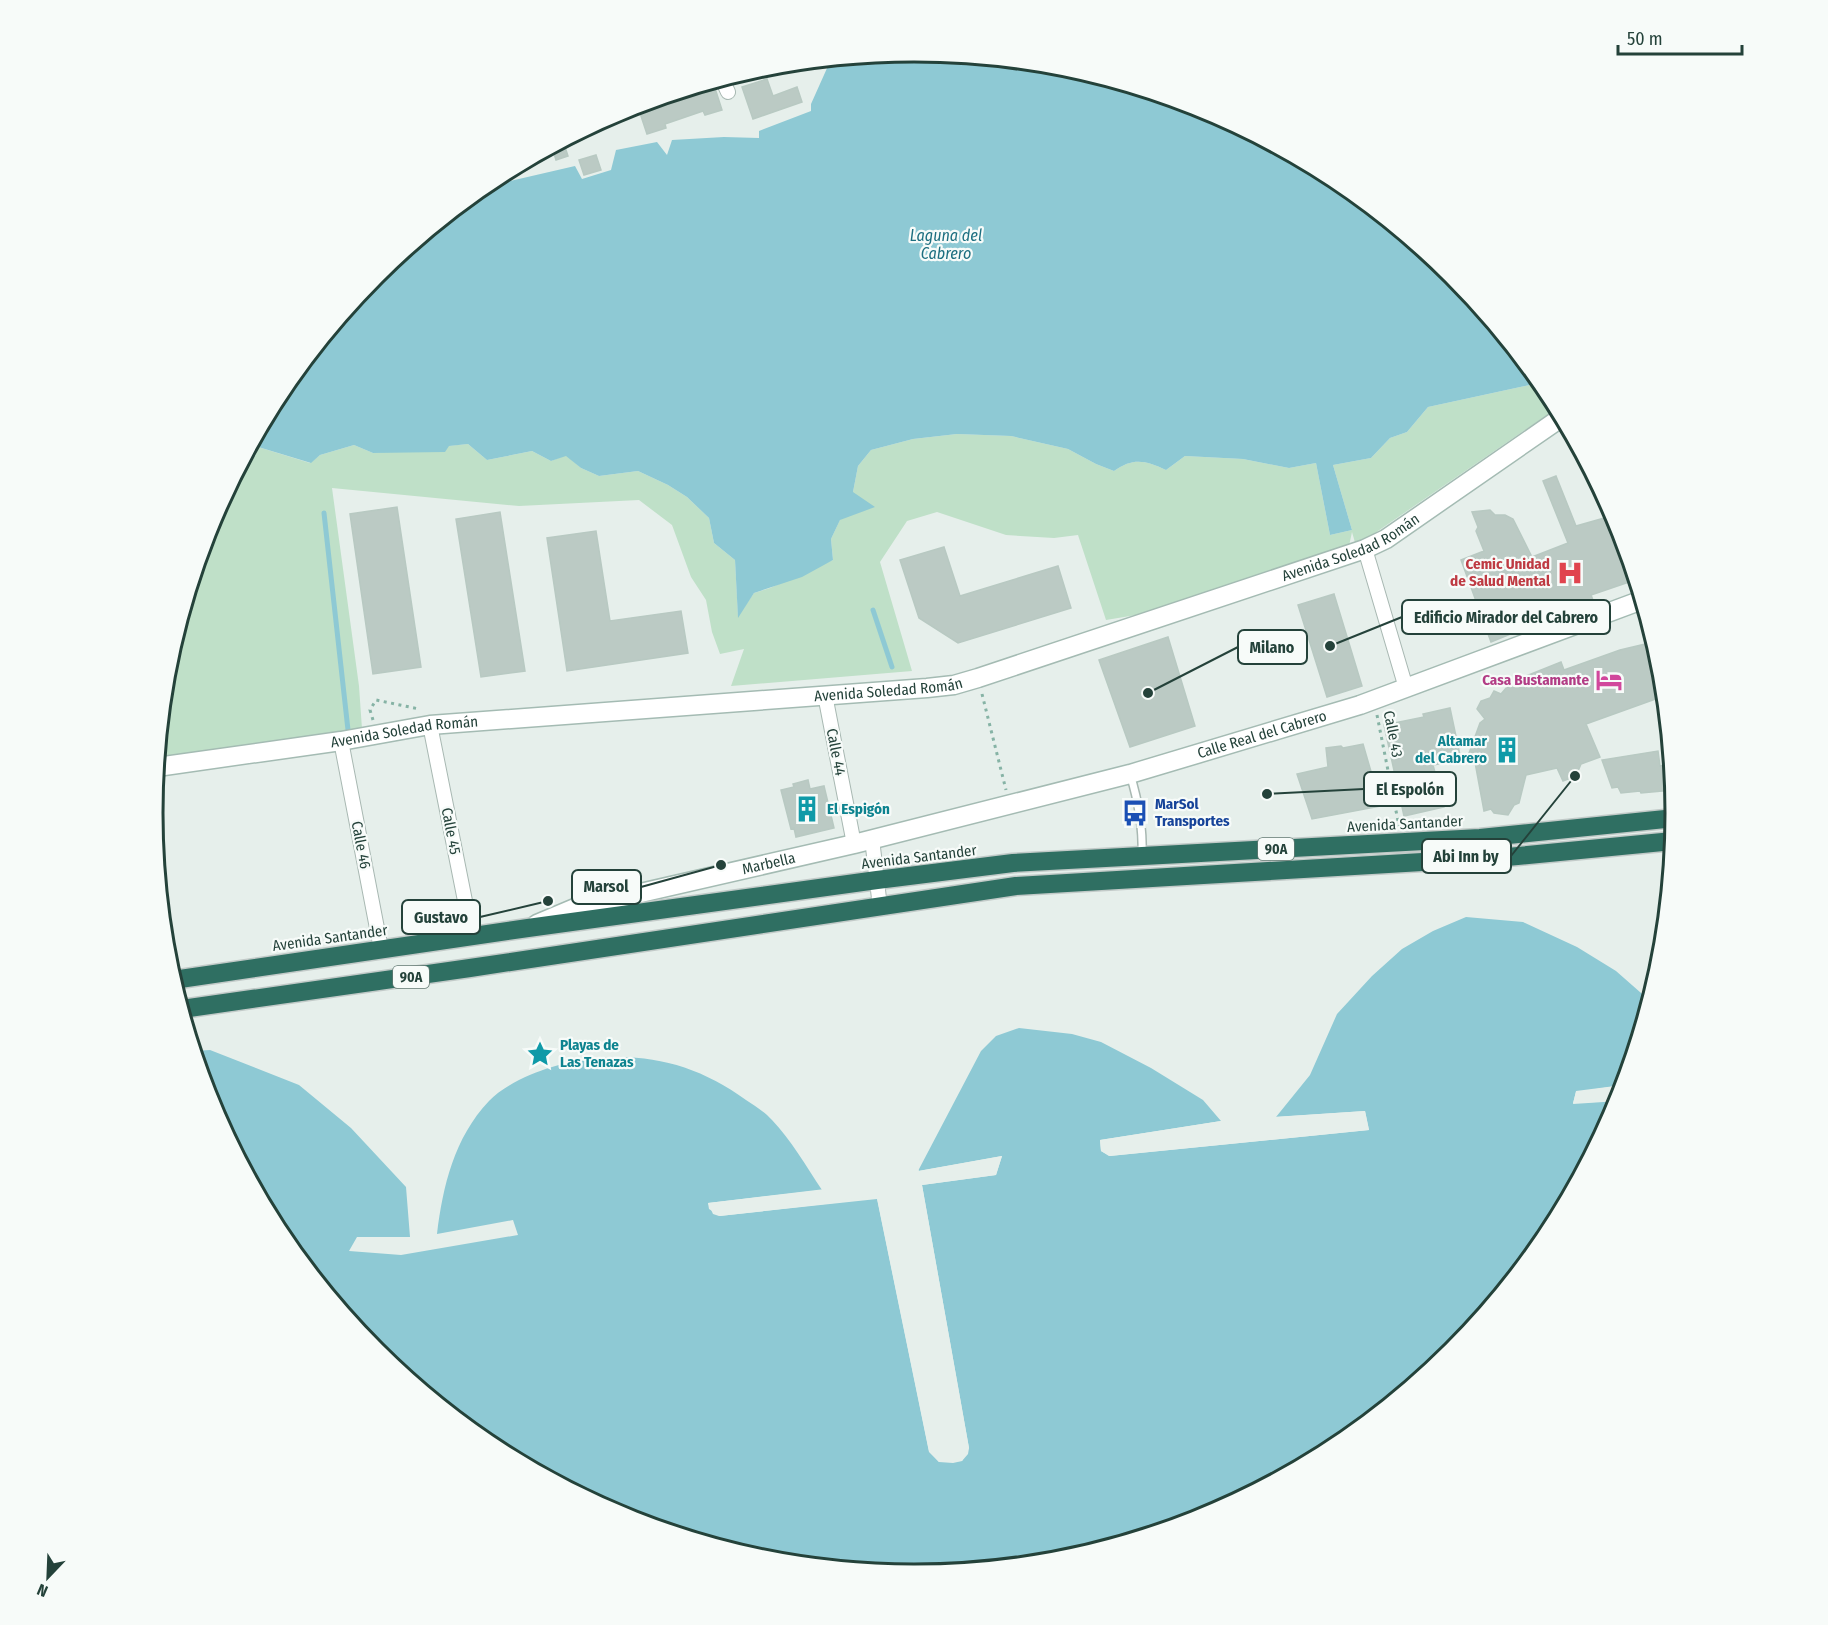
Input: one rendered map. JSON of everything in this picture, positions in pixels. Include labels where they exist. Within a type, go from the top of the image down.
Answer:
[{"type":"highway","name":"Avenida Santander","points":[[182,979],[528,928],[1013,864],[1480,838],[1665,819]]},
{"type":"highway","name":"90A","points":[[189,1008],[482,967],[1016,886],[1507,857],[1664,842]]},
{"type":"street","name":"Avenida Soledad Román","points":[[165,766],[341,741],[424,719],[954,685],[1365,549],[1386,539],[1555,422]]},
{"type":"street","points":[[1365,549],[1406,688]]},
{"type":"street","name":"Calle Real del Cabrero","points":[[863,842],[1130,774],[1375,700],[1634,603]]},
{"type":"street","name":"Calle 44","points":[[825,695],[863,842],[878,880],[880,907]]},
{"type":"street","name":"Calle 45","points":[[424,719],[472,936]]},
{"type":"street","name":"Calle 46","points":[[341,741],[381,949]]},
{"type":"street","name":"Marbella","points":[[528,928],[575,908],[863,842]]},
{"type":"lane","points":[[1130,774],[1142,831],[1142,856]]},
{"type":"path","points":[[978,678],[1010,806]]},
{"type":"path","points":[[382,721],[373,721],[370,710],[376,700],[426,711],[424,719]]},
{"type":"path","name":"Calle 43","points":[[1375,700],[1403,842]]},
{"type":"green space","points":[[1531,385],[1549,413],[1356,546],[1352,532],[1349,546],[1136,615],[1106,620],[1078,535],[1054,538],[1006,535],[937,512],[907,521],[880,562],[912,671],[731,686],[744,649],[720,654],[712,632],[706,600],[691,577],[672,525],[639,500],[519,506],[332,488],[359,686],[362,729],[165,760],[169,714],[177,666],[189,618],[220,525],[240,480],[258,447],[310,463],[320,455],[354,445],[373,453],[468,444],[487,460],[532,451],[551,461],[566,455],[581,468],[599,476],[638,471],[687,497],[709,518],[714,543],[735,560],[738,616],[754,593],[833,560],[831,539],[853,492],[858,466],[871,450],[913,439],[957,434],[1011,436],[1068,449],[1114,471],[1134,462],[1152,464],[1166,470],[1185,456],[1243,459],[1289,468],[1316,463],[1330,535],[1352,530],[1333,465],[1371,458],[1390,438],[1407,432],[1428,407]]},
{"type":"water","name":"Laguna del Cabrero","points":[[914,62],[963,63],[1012,68],[1061,76],[1155,101],[1246,139],[1290,162],[1371,217],[1445,281],[1479,317],[1531,385],[1428,407],[1407,432],[1390,438],[1371,458],[1333,465],[1352,530],[1330,535],[1316,463],[1289,468],[1243,459],[1185,456],[1166,470],[1152,464],[1134,462],[1114,471],[1068,449],[1011,436],[957,434],[913,439],[871,450],[858,466],[853,492],[875,507],[840,520],[831,539],[833,560],[802,577],[754,593],[738,618],[735,560],[714,543],[709,518],[687,497],[638,471],[599,476],[581,468],[566,456],[551,461],[532,451],[487,460],[468,444],[449,446],[445,452],[373,453],[354,445],[320,455],[311,463],[258,447],[290,395],[349,317],[419,248],[497,188],[507,182],[575,166],[582,179],[611,170],[616,150],[657,142],[667,155],[672,140],[724,137],[759,138],[759,131],[811,111],[811,104],[828,67]]},
{"type":"water","points":[[1466,917],[1523,922],[1577,947],[1616,971],[1642,994],[1613,1086],[1576,1092],[1573,1103],[1607,1102],[1588,1145],[1564,1188],[1510,1270],[1479,1308],[1409,1377],[1331,1437],[1246,1486],[1155,1524],[1108,1538],[1061,1549],[963,1562],[914,1564],[865,1562],[767,1549],[720,1538],[673,1524],[582,1486],[538,1463],[497,1437],[419,1377],[383,1344],[318,1270],[290,1230],[240,1145],[202,1051],[210,1050],[299,1085],[351,1128],[406,1187],[410,1237],[357,1237],[349,1251],[401,1255],[518,1235],[513,1220],[437,1234],[452,1163],[467,1131],[477,1115],[495,1095],[519,1080],[552,1067],[578,1061],[629,1057],[677,1065],[724,1085],[760,1109],[772,1120],[822,1190],[708,1203],[709,1209],[720,1216],[877,1198],[929,1451],[939,1462],[962,1461],[969,1448],[922,1185],[996,1175],[1002,1156],[918,1171],[981,1051],[996,1036],[1019,1028],[1072,1034],[1101,1042],[1151,1068],[1203,1100],[1221,1121],[1100,1140],[1101,1151],[1110,1156],[1369,1130],[1365,1111],[1276,1117],[1310,1075],[1337,1014],[1372,976],[1402,949],[1433,931]]},
{"type":"pier","points":[[1613,1086],[1612,1089],[1579,1094],[1577,1100],[1609,1098],[1607,1102],[1573,1104],[1576,1091]]},
{"type":"pier","points":[[1365,1111],[1369,1130],[1109,1156],[1101,1151],[1100,1140],[1221,1121],[1224,1121],[1222,1124],[1103,1142],[1103,1149],[1110,1153],[1365,1127],[1363,1114],[1276,1120],[1273,1117]]},
{"type":"pier","points":[[1002,1156],[996,1175],[922,1185],[969,1448],[968,1454],[962,1461],[939,1462],[929,1452],[877,1199],[719,1216],[713,1214],[708,1203],[825,1189],[822,1193],[712,1205],[715,1211],[720,1213],[879,1196],[932,1450],[941,1459],[953,1460],[960,1458],[966,1448],[919,1184],[993,1172],[998,1160],[918,1174],[915,1171],[917,1166],[919,1171]]},
{"type":"building","points":[[767,79],[773,96],[797,87],[802,102],[753,119],[742,87]]},
{"type":"building","points":[[715,88],[722,110],[705,115],[703,111],[665,124],[666,128],[647,134],[640,114]]},
{"type":"building","points":[[565,148],[568,156],[556,160],[554,154]]},
{"type":"building","points":[[596,155],[601,170],[584,175],[579,160]]},
{"type":"building","points":[[1556,476],[1576,526],[1605,518],[1628,582],[1591,595],[1593,600],[1491,642],[1461,560],[1484,551],[1472,512],[1490,510],[1495,515],[1505,515],[1513,519],[1532,557],[1568,543],[1543,481]]},
{"type":"building","points":[[397,507],[421,667],[373,674],[350,514]]},
{"type":"building","points":[[500,512],[525,671],[481,677],[456,519]]},
{"type":"building","points":[[596,531],[610,621],[681,611],[688,653],[567,671],[547,538]]},
{"type":"building","points":[[944,547],[960,596],[1058,566],[1071,608],[958,643],[919,618],[900,560]]},
{"type":"building","points":[[1334,594],[1362,686],[1327,697],[1298,605]]},
{"type":"building","points":[[1168,637],[1195,726],[1130,747],[1099,660]]},
{"type":"building","points":[[1646,644],[1656,699],[1586,724],[1600,757],[1581,764],[1576,776],[1563,781],[1557,768],[1526,775],[1519,803],[1514,805],[1508,815],[1494,813],[1491,809],[1484,811],[1474,757],[1467,759],[1480,723],[1485,719],[1477,709],[1481,701],[1490,698],[1494,691],[1501,694],[1507,687],[1525,688],[1521,678],[1561,662],[1564,670],[1620,650]]},
{"type":"building","points":[[1450,708],[1461,760],[1433,765],[1444,807],[1404,816],[1384,725],[1424,717],[1423,714]]},
{"type":"building","points":[[1363,744],[1381,806],[1312,819],[1297,774],[1328,767],[1326,748],[1341,746],[1343,748]]},
{"type":"building","points":[[1658,751],[1660,766],[1663,765],[1664,791],[1621,793],[1618,787],[1612,788],[1602,760]]},
{"type":"building","name":"El Espigón","points":[[808,780],[810,789],[824,786],[834,828],[796,837],[794,828],[791,829],[781,790]]},
{"type":"waterway","points":[[324,513],[348,730]]},
{"type":"waterway","points":[[873,610],[892,667]]},
{"type":"place","name":"Cemic Unidad de Salud Mental","points":[[1570,573]]},
{"type":"place","name":"Edificio Mirador del Cabrero","points":[[1330,646]]},
{"type":"place","name":"Casa Bustamante","points":[[1609,680]]},
{"type":"place","name":"Milano","points":[[1148,693]]},
{"type":"place","name":"Altamar del Cabrero","points":[[1507,750]]},
{"type":"place","name":"Abi Inn by","points":[[1575,776]]},
{"type":"place","name":"El Espolón","points":[[1267,794]]},
{"type":"place","name":"El Espigón","points":[[807,809]]},
{"type":"place","name":"MarSol Transportes","points":[[1135,813]]},
{"type":"place","name":"Marsol","points":[[721,865]]},
{"type":"place","name":"Gustavo","points":[[548,901]]},
{"type":"place","name":"Playas de Las Tenazas","points":[[540,1054]]}]
